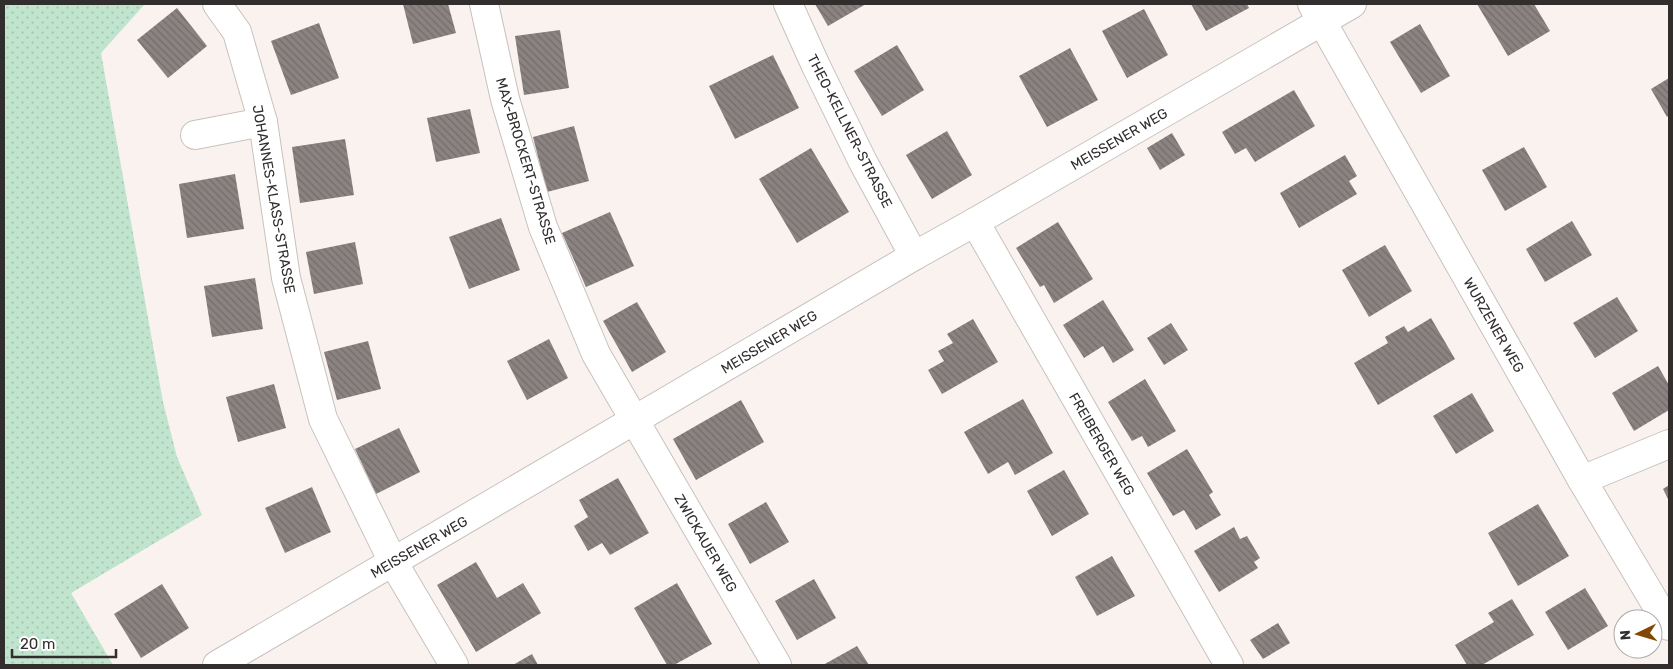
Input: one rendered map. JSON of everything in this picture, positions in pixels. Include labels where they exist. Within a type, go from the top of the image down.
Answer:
[{"type":"street","name":"JOHANNES-KLASS-STRASSE","points":[[217,4],[237,32],[264,122],[286,278],[323,420],[393,562],[454,665]]},
{"type":"street","name":"MAX-BROCKERT-STRASSE","points":[[484,4],[505,99],[543,227],[596,354],[636,420]]},
{"type":"street","name":"THEO-KELLNER-STRASSE","points":[[788,4],[863,162],[914,256]]},
{"type":"street","name":"MEISSENER WEG","points":[[217,665],[975,222],[1317,12],[1352,4]]},
{"type":"street","name":"WURZENER WEG","points":[[1317,12],[1582,480],[1669,626]]},
{"type":"street","points":[[195,135],[264,122]]},
{"type":"street","name":"FREIBERGER WEG","points":[[975,222],[1229,665]]},
{"type":"street","name":"ZWICKAUER WEG","points":[[636,420],[777,665]]},
{"type":"street","points":[[1582,480],[1669,444]]},
{"type":"green space","points":[[4,4],[145,4],[101,53],[163,402],[177,457],[202,515],[71,593],[113,665],[4,665]]},
{"type":"building","points":[[403,4],[448,4],[456,33],[413,44]]},
{"type":"building","points":[[815,4],[866,4],[828,26]]},
{"type":"building","points":[[1191,4],[1247,4],[1249,8],[1206,31]]},
{"type":"building","points":[[1477,4],[1534,4],[1550,31],[1508,56]]},
{"type":"building","points":[[177,8],[207,46],[168,78],[137,40]]},
{"type":"building","points":[[1144,9],[1168,55],[1127,78],[1102,31]]},
{"type":"building","points":[[319,23],[339,78],[291,95],[271,41]]},
{"type":"building","points":[[1420,24],[1450,76],[1421,93],[1390,42]]},
{"type":"building","points":[[560,30],[569,88],[524,95],[515,36]]},
{"type":"building","points":[[897,45],[924,90],[882,116],[854,71]]},
{"type":"building","points":[[1070,48],[1098,100],[1047,127],[1019,76]]},
{"type":"building","points":[[773,55],[799,108],[735,139],[709,86]]},
{"type":"building","points":[[1669,78],[1669,115],[1667,117],[1651,89]]},
{"type":"building","points":[[1294,90],[1315,126],[1255,162],[1246,148],[1235,154],[1222,132]]},
{"type":"building","points":[[470,109],[480,153],[436,162],[427,118]]},
{"type":"building","points":[[574,126],[589,181],[547,192],[533,137]]},
{"type":"building","points":[[947,131],[972,175],[932,199],[906,155]]},
{"type":"building","points":[[1172,133],[1185,155],[1160,170],[1147,148]]},
{"type":"building","points":[[345,139],[354,195],[300,203],[292,147]]},
{"type":"building","points":[[1524,147],[1547,187],[1505,211],[1482,170]]},
{"type":"building","points":[[811,148],[849,212],[797,243],[759,179]]},
{"type":"building","points":[[1345,155],[1357,176],[1349,181],[1357,194],[1299,228],[1280,193]]},
{"type":"building","points":[[235,174],[244,229],[187,238],[179,184]]},
{"type":"building","points":[[610,212],[634,266],[586,287],[562,233]]},
{"type":"building","points":[[501,218],[520,270],[469,289],[449,237]]},
{"type":"building","points":[[1572,221],[1592,255],[1545,282],[1526,249]]},
{"type":"building","points":[[1058,222],[1093,279],[1054,303],[1044,285],[1040,287],[1016,248]]},
{"type":"building","points":[[355,242],[363,284],[314,294],[306,252]]},
{"type":"building","points":[[1385,245],[1412,291],[1369,317],[1342,270]]},
{"type":"building","points":[[255,278],[263,329],[212,337],[204,286]]},
{"type":"building","points":[[1617,297],[1638,331],[1595,358],[1573,323]]},
{"type":"building","points":[[1103,300],[1134,350],[1113,363],[1103,346],[1084,358],[1063,325]]},
{"type":"building","points":[[637,302],[666,352],[632,372],[603,321]]},
{"type":"building","points":[[1431,318],[1455,359],[1378,405],[1354,363],[1388,343],[1385,337],[1404,326],[1408,332]]},
{"type":"building","points":[[973,319],[998,362],[942,394],[928,370],[944,361],[938,351],[953,343],[947,334]]},
{"type":"building","points":[[1171,323],[1188,350],[1164,365],[1147,338]]},
{"type":"building","points":[[549,339],[568,378],[527,400],[507,361]]},
{"type":"building","points":[[368,341],[381,389],[337,400],[324,352]]},
{"type":"building","points":[[1658,366],[1669,385],[1669,410],[1634,431],[1612,393]]},
{"type":"building","points":[[1145,379],[1176,431],[1148,447],[1142,436],[1132,441],[1108,402]]},
{"type":"building","points":[[274,384],[286,428],[238,442],[226,397]]},
{"type":"building","points":[[1472,393],[1494,431],[1456,454],[1433,416]]},
{"type":"building","points":[[1023,399],[1053,453],[1015,475],[1008,462],[988,474],[964,432]]},
{"type":"building","points":[[741,400],[764,442],[696,480],[673,439]]},
{"type":"building","points":[[399,428],[420,472],[376,494],[355,449]]},
{"type":"building","points":[[1187,449],[1213,492],[1209,495],[1221,515],[1196,530],[1184,510],[1173,516],[1147,473]]},
{"type":"building","points":[[1064,470],[1089,514],[1052,536],[1027,491]]},
{"type":"building","points":[[618,478],[649,533],[610,555],[602,543],[588,551],[574,526],[588,517],[579,500]]},
{"type":"building","points":[[1669,485],[1669,501],[1663,489]]},
{"type":"building","points":[[312,487],[331,532],[285,553],[265,508]]},
{"type":"building","points":[[766,502],[789,542],[750,564],[728,524]]},
{"type":"building","points":[[1538,504],[1569,556],[1518,586],[1488,533]]},
{"type":"building","points":[[1234,527],[1240,539],[1247,536],[1260,558],[1254,562],[1258,568],[1219,592],[1194,551]]},
{"type":"building","points":[[1112,556],[1135,596],[1097,616],[1075,577]]},
{"type":"building","points":[[476,562],[497,598],[523,583],[541,613],[476,652],[437,585]]},
{"type":"building","points":[[814,579],[836,618],[797,640],[775,601]]},
{"type":"building","points":[[677,583],[712,644],[674,665],[667,665],[634,608]]},
{"type":"building","points":[[162,584],[189,628],[141,658],[114,614]]},
{"type":"building","points":[[1585,588],[1608,626],[1568,650],[1545,612]]},
{"type":"building","points":[[1512,599],[1534,635],[1482,665],[1467,665],[1455,645],[1494,622],[1488,613]]},
{"type":"building","points":[[1278,623],[1290,643],[1263,659],[1250,640]]},
{"type":"building","points":[[857,646],[869,665],[823,665]]},
{"type":"building","points":[[532,654],[538,665],[513,665]]}]
